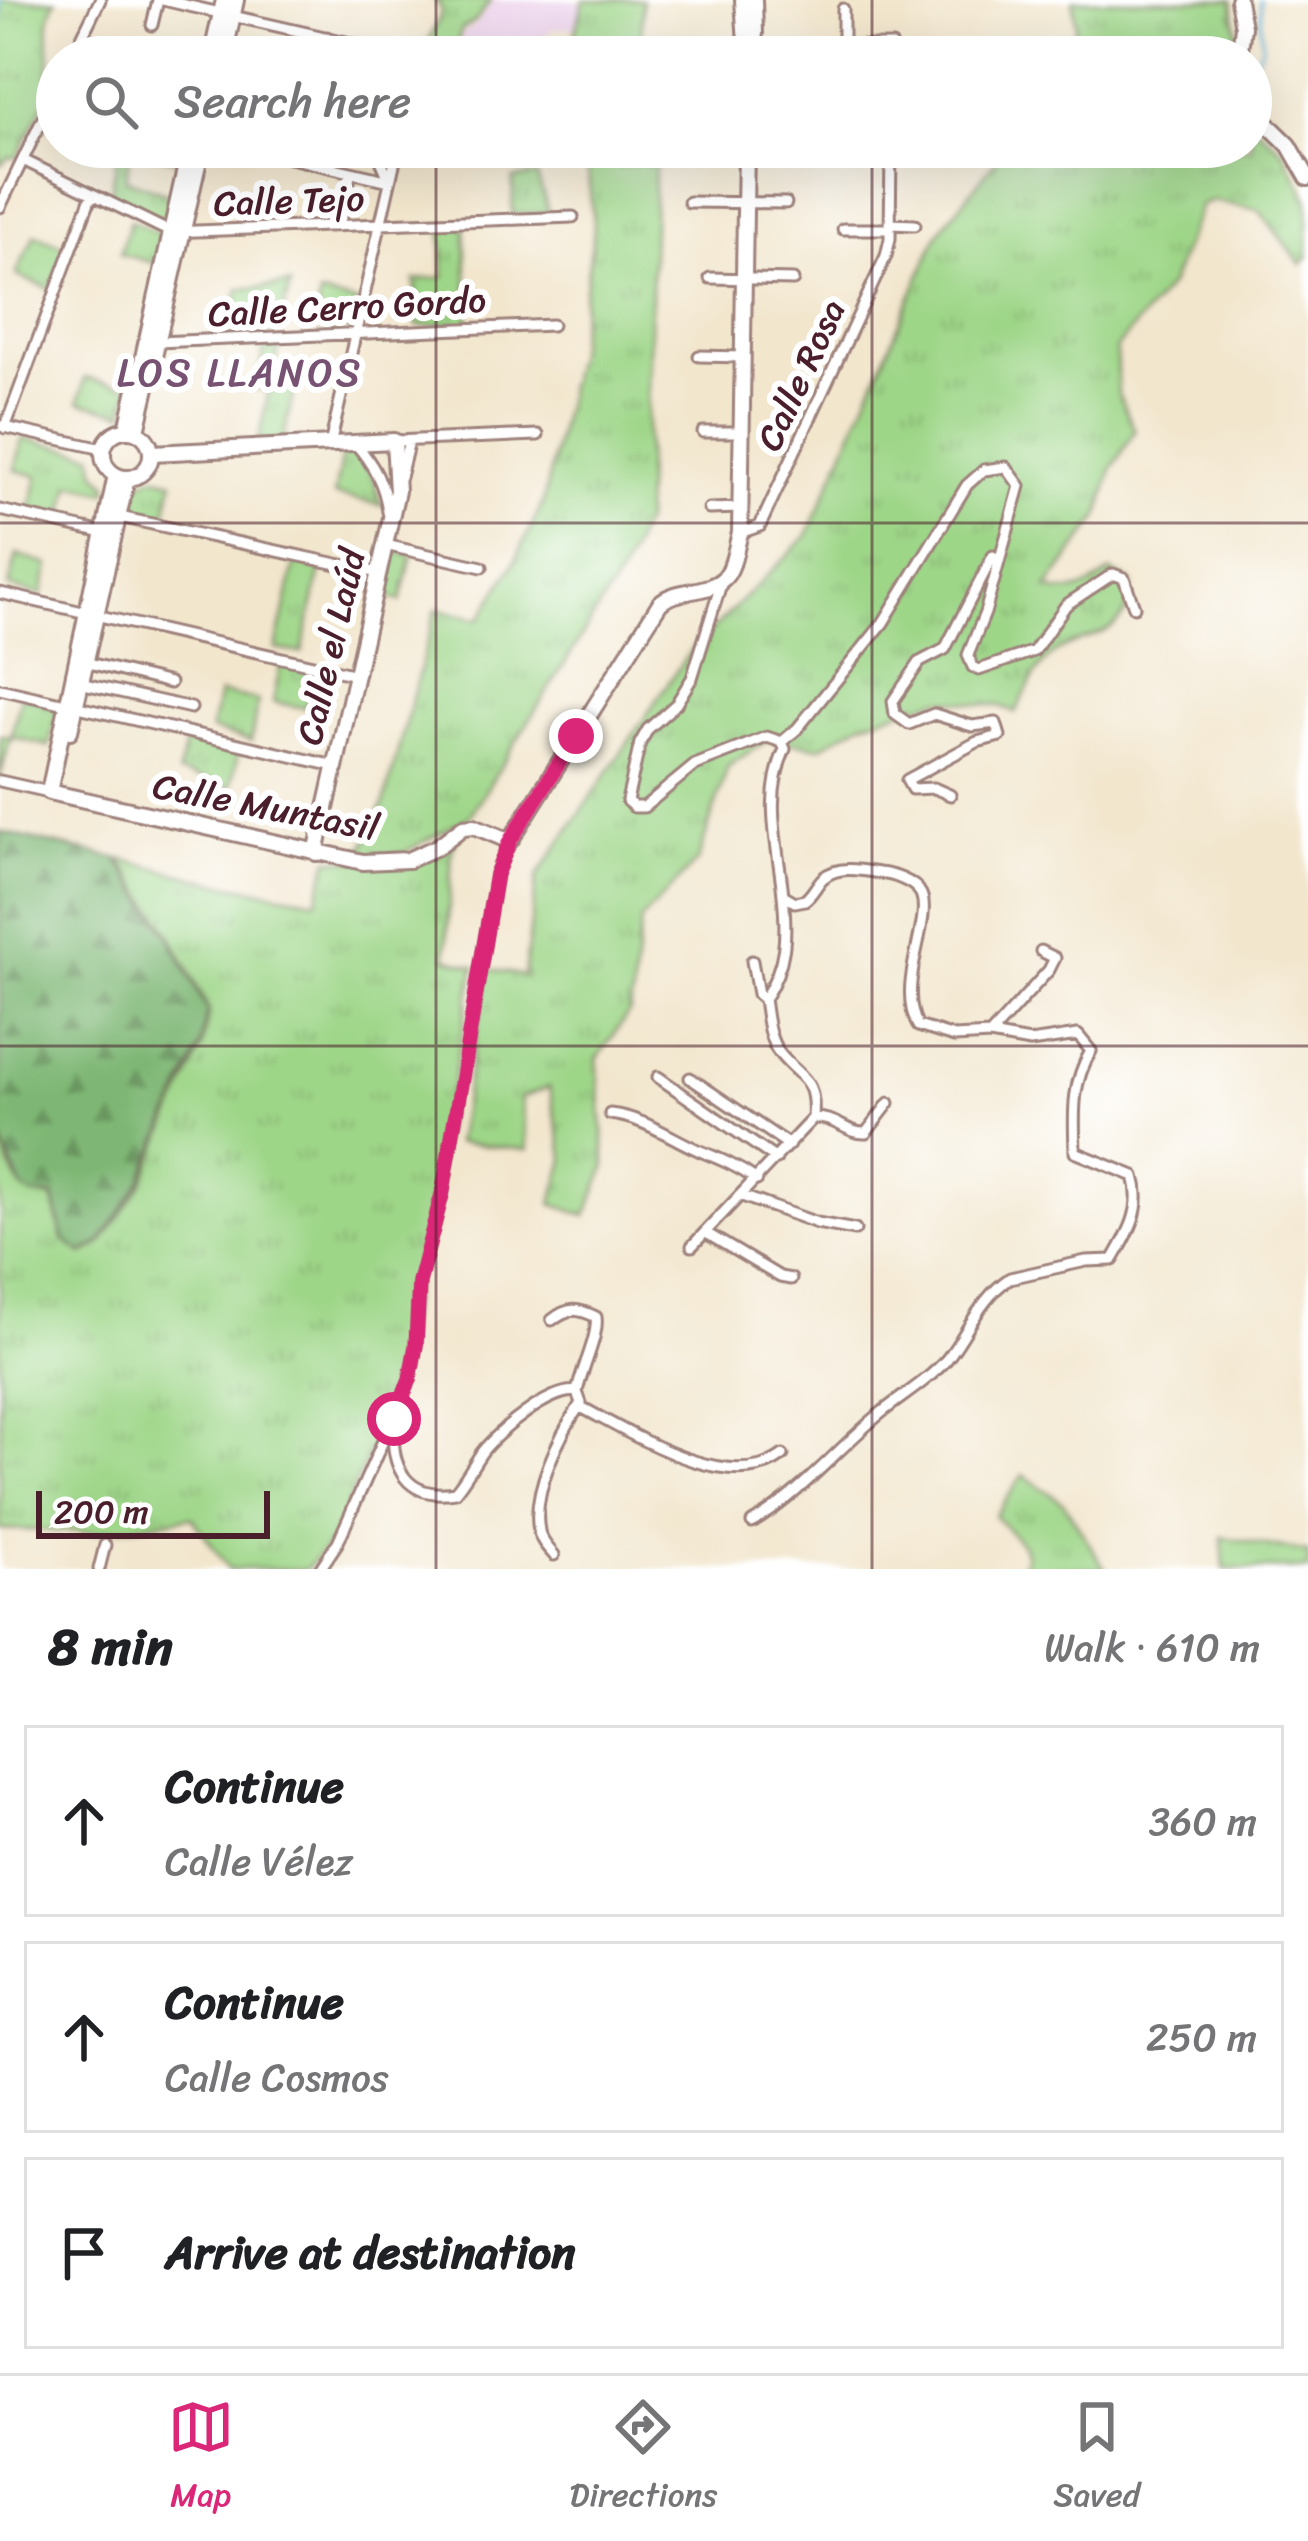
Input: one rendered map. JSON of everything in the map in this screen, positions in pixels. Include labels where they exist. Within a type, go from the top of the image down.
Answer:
[{"type":"street","points":[[82,36],[100,0]]},
{"type":"street","points":[[152,25],[160,0],[225,10],[323,36]]},
{"type":"street","points":[[225,10],[236,0]]},
{"type":"street","points":[[742,0],[743,36]]},
{"type":"street","points":[[754,0],[754,36]]},
{"type":"street","points":[[1238,0],[1242,36]]},
{"type":"street","points":[[843,9],[843,36]]},
{"type":"street","points":[[1272,128],[1289,145],[1308,178]]},
{"type":"street","points":[[0,207],[36,133]]},
{"type":"street","name":"Calle Tejo","points":[[23,160],[36,166]]},
{"type":"street","name":"Calle Tejo","points":[[39,168],[176,232],[573,217]]},
{"type":"street","points":[[132,430],[187,168]]},
{"type":"street","points":[[176,232],[196,168]]},
{"type":"street","points":[[334,168],[390,181]]},
{"type":"street","points":[[384,168],[390,181]]},
{"type":"street","points":[[330,445],[393,168]]},
{"type":"street","points":[[746,168],[740,533],[692,678],[676,704],[640,742],[627,801],[644,807],[695,765],[767,737],[782,742],[785,748],[772,786],[772,815],[788,940],[776,982],[764,999]]},
{"type":"street","name":"Calle Rosa","points":[[740,533],[760,526],[886,256],[891,168]]},
{"type":"street","points":[[339,226],[351,172]]},
{"type":"street","points":[[92,194],[3,427],[103,449]]},
{"type":"street","points":[[689,202],[786,203]]},
{"type":"street","points":[[843,229],[915,225]]},
{"type":"street","points":[[710,278],[794,280]]},
{"type":"street","name":"Calle Cerro Gordo","points":[[152,341],[552,325]]},
{"type":"street","points":[[699,356],[743,356]]},
{"type":"street","points":[[132,430],[148,440],[152,453],[142,474],[122,477],[106,466],[103,449],[114,434],[132,430]]},
{"type":"street","points":[[703,433],[742,432]]},
{"type":"street","points":[[152,453],[538,434]]},
{"type":"street","name":"Calle el Laúd","points":[[316,853],[398,483],[401,441]]},
{"type":"street","name":"Calle el Laúd","points":[[355,443],[386,492],[389,524]]},
{"type":"street","points":[[782,742],[883,623],[935,542],[955,501],[994,467],[1006,467],[1020,485],[985,613],[968,655],[973,667],[980,670],[1034,651],[1066,605],[1113,574],[1124,578],[1134,608]]},
{"type":"street","points":[[53,793],[122,477]]},
{"type":"street","points":[[710,509],[740,508]]},
{"type":"street","points":[[0,510],[379,573]]},
{"type":"street","points":[[950,795],[934,788],[912,789],[908,780],[977,742],[1000,736],[996,723],[962,724],[934,714],[908,724],[895,714],[893,701],[920,662],[945,649],[1004,535]]},
{"type":"street","points":[[385,545],[482,567]]},
{"type":"street","points":[[320,1569],[338,1542],[394,1419],[413,1363],[419,1282],[443,1191],[496,874],[510,841],[660,603],[670,595],[722,581]]},
{"type":"street","points":[[0,593],[356,675]]},
{"type":"street","points":[[70,705],[85,662],[91,614]]},
{"type":"street","points":[[85,662],[170,682]]},
{"type":"street","points":[[80,683],[191,708]]},
{"type":"street","points":[[0,689],[335,766]]},
{"type":"street","name":"Calle Muntasil","points":[[0,781],[363,862],[400,862],[418,856],[463,827],[474,826],[510,841]]},
{"type":"street","points":[[752,1523],[776,1508],[935,1370],[1001,1283],[1086,1261],[1113,1260],[1131,1230],[1138,1204],[1134,1176],[1075,1152],[1076,1078],[1091,1051],[1087,1042],[1078,1035],[1030,1042],[989,1035],[954,1037],[918,1026],[912,1016],[912,969],[923,913],[921,894],[915,887],[888,874],[841,870],[824,877],[805,900],[795,902],[783,895]]},
{"type":"street","points":[[989,1035],[1049,970],[1055,958],[1041,951]]},
{"type":"street","points":[[692,1246],[813,1118],[814,1102],[805,1074],[781,1054],[770,1036],[752,961]]},
{"type":"street","points":[[658,1077],[776,1159]]},
{"type":"street","points":[[690,1078],[789,1145]]},
{"type":"street","points":[[813,1118],[832,1118],[858,1134],[866,1133],[889,1103]]},
{"type":"street","points":[[610,1114],[636,1117],[701,1151],[721,1156],[757,1180]]},
{"type":"street","points":[[742,1196],[855,1230]]},
{"type":"street","points":[[706,1233],[791,1279]]},
{"type":"street","points":[[552,1320],[564,1310],[580,1309],[596,1317],[598,1328],[584,1358],[577,1392],[581,1402],[561,1433],[538,1514],[539,1535],[554,1555]]},
{"type":"street","points":[[394,1419],[391,1449],[396,1466],[408,1481],[436,1495],[455,1492],[502,1431],[551,1397],[568,1390],[577,1392]]},
{"type":"street","points":[[578,1406],[690,1461],[736,1467],[773,1462],[783,1455]]},
{"type":"street","points":[[99,1569],[105,1545]]},
{"type":"shaded area","points":[[494,0],[579,0],[576,27],[551,29],[545,36],[462,36]]},
{"type":"green space","points":[[0,0],[56,0],[50,36],[36,36],[36,120],[17,158],[0,165]]},
{"type":"green space","points":[[435,0],[491,0],[460,36],[430,36],[441,8]]},
{"type":"green space","points":[[584,0],[642,0],[641,36],[574,36]]},
{"type":"green space","points":[[1073,0],[1232,0],[1238,36],[1074,36]]},
{"type":"green space","points":[[1272,141],[1283,151],[1308,198],[1308,257],[1301,264],[1259,210],[1213,201],[1201,205],[1169,286],[1116,348],[1118,393],[1135,431],[1112,469],[1099,517],[1047,589],[1081,590],[1111,572],[1132,582],[1122,618],[1043,664],[1015,713],[1000,706],[939,699],[863,722],[820,747],[769,739],[728,766],[698,860],[641,920],[630,1011],[597,1059],[606,1167],[586,1216],[552,1204],[565,1160],[549,1087],[521,1098],[528,1150],[456,1143],[488,969],[524,976],[537,877],[688,654],[808,535],[939,232],[989,168],[1272,168]]},
{"type":"green space","points":[[115,168],[128,168],[126,179],[173,196],[166,225],[110,195]]},
{"type":"green space","points":[[587,168],[655,168],[644,522],[621,573],[469,817],[403,853],[359,857],[384,803],[436,609],[480,619],[543,503],[577,345],[594,228]]},
{"type":"green space","points":[[537,176],[549,212],[512,214],[513,179]]},
{"type":"green space","points":[[130,220],[165,237],[158,264],[120,254]]},
{"type":"green space","points":[[465,227],[469,324],[417,326],[415,280],[444,277],[442,228]]},
{"type":"green space","points":[[35,234],[66,247],[51,290],[16,275]]},
{"type":"green space","points":[[290,285],[278,333],[228,334],[239,289]]},
{"type":"green space","points":[[320,295],[357,303],[351,330],[313,330]]},
{"type":"green space","points":[[280,343],[270,389],[294,390],[283,441],[258,442],[269,390],[257,389],[265,344]]},
{"type":"green space","points":[[85,378],[131,387],[124,413],[79,402]]},
{"type":"green space","points":[[23,438],[93,454],[97,472],[108,484],[107,492],[71,484],[63,519],[30,510],[38,476],[15,470]]},
{"type":"green space","points":[[343,451],[370,472],[381,505],[334,495]]},
{"type":"green space","points":[[154,476],[173,481],[165,520],[123,509],[129,488]]},
{"type":"green space","points":[[388,550],[412,555],[401,601],[378,595]]},
{"type":"green space","points":[[17,555],[49,565],[42,595],[9,587]]},
{"type":"green space","points":[[296,560],[322,565],[302,653],[276,649]]},
{"type":"green space","points":[[281,663],[314,671],[305,708],[273,702]]},
{"type":"green space","points":[[219,693],[258,701],[251,741],[211,730]]},
{"type":"green space","points":[[21,696],[59,705],[49,746],[11,737]]},
{"type":"green space","points":[[0,735],[11,737],[0,777]]},
{"type":"green space","points":[[186,741],[238,753],[231,787],[178,773]]},
{"type":"green space","points":[[0,832],[116,858],[168,934],[207,1010],[200,1047],[140,1183],[100,1243],[82,1253],[64,1240],[54,1196],[33,1195],[23,1189],[0,1137]]},
{"type":"green space","points":[[457,836],[452,850],[446,958],[475,966],[410,1306],[381,1424],[331,1542],[306,1569],[229,1569],[192,1517],[98,1532],[0,1529],[0,1141],[23,1187],[52,1198],[63,1240],[83,1254],[101,1244],[142,1184],[202,1047],[209,1010],[170,933],[120,859],[317,900],[329,859],[411,862]]},
{"type":"green space","points":[[1023,1475],[1063,1502],[1105,1569],[1020,1569],[1026,1557],[1023,1546],[995,1516]]},
{"type":"green space","points":[[1222,1537],[1308,1552],[1308,1569],[1224,1569]]},
{"type":"waterway","points":[[0,42],[1,0]]},
{"type":"waterway","points":[[1260,0],[1262,36]]},
{"type":"district","name":"LOS LLANOS","points":[[240,372]]},
{"type":"route","points":[[394,1419],[410,1379],[419,1282],[443,1191],[496,874],[510,841],[576,736]]}]
